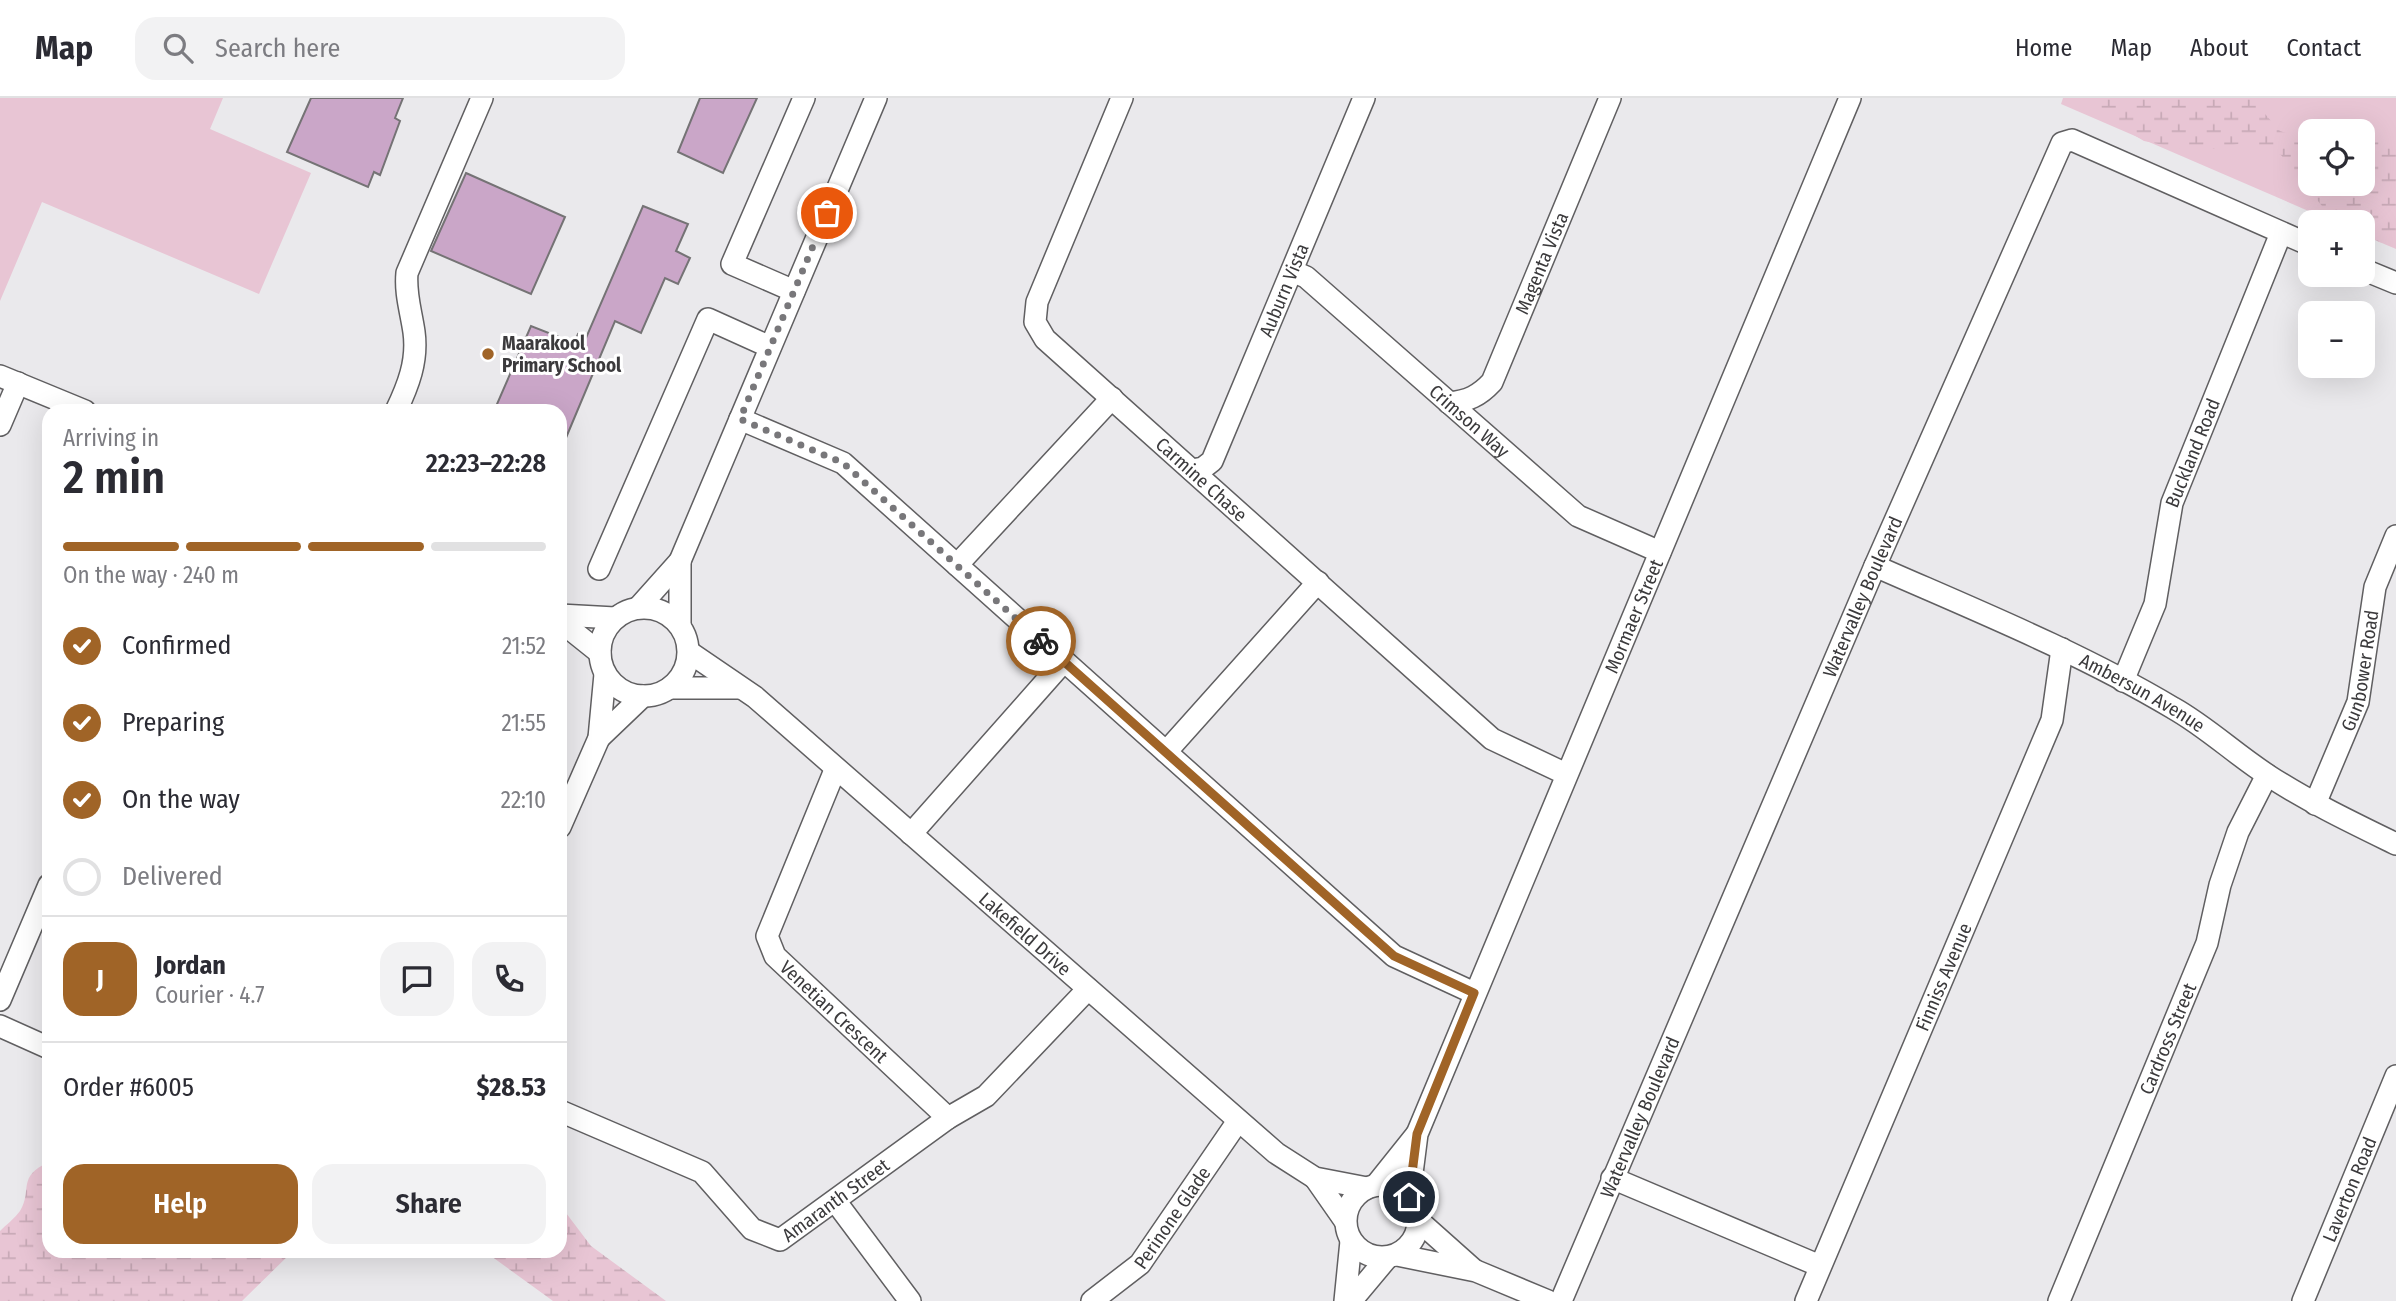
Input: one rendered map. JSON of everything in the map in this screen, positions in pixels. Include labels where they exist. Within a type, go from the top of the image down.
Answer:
[{"type":"street","points":[[399,404],[410,381],[414,363],[415,338],[406,295],[407,273],[482,98]]},
{"type":"street","points":[[794,291],[732,264],[804,98]]},
{"type":"street","points":[[567,615],[615,618],[638,608],[680,561],[876,98]]},
{"type":"street","name":"Carmine Chase","points":[[1122,98],[1037,302],[1035,322],[1045,339],[1492,739],[1566,774]]},
{"type":"street","name":"Auburn Vista","points":[[1192,470],[1203,468],[1212,461],[1364,98]]},
{"type":"street","name":"Magenta Vista","points":[[1449,403],[1468,401],[1482,393],[1492,382],[1610,98]]},
{"type":"street","name":"Mormaer Street","points":[[1409,1197],[1417,1134],[1850,98]]},
{"type":"street","name":"Watervalley Boulevard","points":[[1561,1301],[1875,566],[2062,143],[2072,140],[2298,240]]},
{"type":"street","name":"Buckland Road","points":[[2123,681],[2155,604],[2172,503],[2281,233]]},
{"type":"street","name":"Crimson Way","points":[[1292,271],[1306,277],[1578,516],[1660,552]]},
{"type":"street","points":[[2375,275],[2396,284]]},
{"type":"street","points":[[599,569],[708,319],[770,347]]},
{"type":"street","points":[[0,425],[9,379],[68,404]]},
{"type":"street","points":[[957,565],[1112,398]]},
{"type":"street","points":[[740,419],[843,463],[1394,956],[1474,993]]},
{"type":"street","name":"Gunbower Road","points":[[2315,804],[2357,702],[2375,587],[2396,536]]},
{"type":"street","points":[[670,688],[686,666],[689,652],[680,625],[680,561]]},
{"type":"street","name":"Ambersun Avenue","points":[[1875,566],[2062,649],[2123,681],[2175,709],[2267,775],[2315,804],[2396,844]]},
{"type":"street","points":[[1166,752],[1318,582]]},
{"type":"street","points":[[638,608],[657,609],[670,615],[680,625]]},
{"type":"street","points":[[567,811],[599,738],[605,674],[600,653],[605,630],[615,618]]},
{"type":"street","points":[[567,627],[600,653]]},
{"type":"street","name":"Finniss Avenue","points":[[1806,1301],[2052,720],[2062,649]]},
{"type":"street","name":"Lakefield Drive","points":[[689,652],[747,693],[1276,1153],[1315,1178],[1371,1187]]},
{"type":"street","points":[[911,834],[1064,661]]},
{"type":"street","points":[[605,674],[622,690],[643,696]]},
{"type":"street","points":[[599,738],[643,696],[670,688],[747,693]]},
{"type":"street","name":"Venetian Crescent","points":[[835,770],[767,936],[775,956],[948,1118]]},
{"type":"street","name":"Cardross Street","points":[[2059,1301],[2207,943],[2220,885],[2238,832],[2267,775]]},
{"type":"street","points":[[0,1000],[42,901]]},
{"type":"street","name":"Amaranth Street","points":[[567,1114],[702,1172],[751,1229],[780,1240],[836,1202],[948,1118],[986,1096],[1088,989]]},
{"type":"street","points":[[0,1026],[42,1045]]},
{"type":"street","name":"Laverton Road","points":[[2303,1301],[2396,1076]]},
{"type":"street","name":"Perinone Glade","points":[[1092,1301],[1140,1264],[1238,1121]]},
{"type":"street","name":"Mormaer Street","points":[[1371,1187],[1417,1134]]},
{"type":"street","name":"Lakefield Drive","points":[[1315,1178],[1348,1231]]},
{"type":"street","points":[[1612,1178],[1820,1266]]},
{"type":"street","points":[[1345,1301],[1352,1201],[1371,1187],[1396,1187],[1409,1197],[1418,1210],[1419,1221],[1413,1242],[1392,1256],[1351,1301]]},
{"type":"street","points":[[836,1202],[910,1301]]},
{"type":"street","points":[[1419,1221],[1476,1271]]},
{"type":"street","points":[[1348,1231],[1368,1255],[1392,1256],[1476,1271],[1549,1301]]},
{"type":"green space","points":[[0,98],[223,98],[210,129],[311,173],[259,294],[42,202],[0,301]]},
{"type":"green space","points":[[2063,98],[2396,98],[2396,249],[2375,240],[2375,210],[2306,210],[2061,104]]},
{"type":"green space","points":[[2096,98],[2251,98],[2280,131],[2298,137],[2298,176],[2281,155],[2248,142],[2198,152],[2144,141],[2105,118]]},
{"type":"green space","points":[[2375,136],[2396,140],[2396,245],[2375,240],[2375,210],[2328,210],[2314,196],[2375,196]]},
{"type":"green space","points":[[42,1166],[42,1258],[286,1258],[242,1301],[0,1301],[0,1231],[20,1211],[29,1179]]},
{"type":"green space","points":[[567,1214],[591,1246],[666,1301],[553,1301],[494,1258],[567,1258]]},
{"type":"building","points":[[311,98],[403,98],[395,118],[400,121],[380,175],[374,172],[368,187],[287,152]]},
{"type":"building","points":[[700,98],[757,98],[723,173],[678,152]]},
{"type":"building","points":[[466,173],[565,217],[531,294],[431,251]]},
{"type":"building","points":[[643,206],[688,224],[676,251],[690,258],[678,284],[665,278],[641,333],[615,321],[567,435],[567,404],[497,404],[531,326],[574,343],[578,334],[586,338]]},
{"type":"way so far","points":[[827,213],[740,419],[843,463],[1041,641]]},
{"type":"place","name":"Maarakool Primary School","points":[[488,354]]},
{"type":"route","points":[[1041,641],[1394,956],[1474,993],[1417,1134],[1409,1197]]}]
